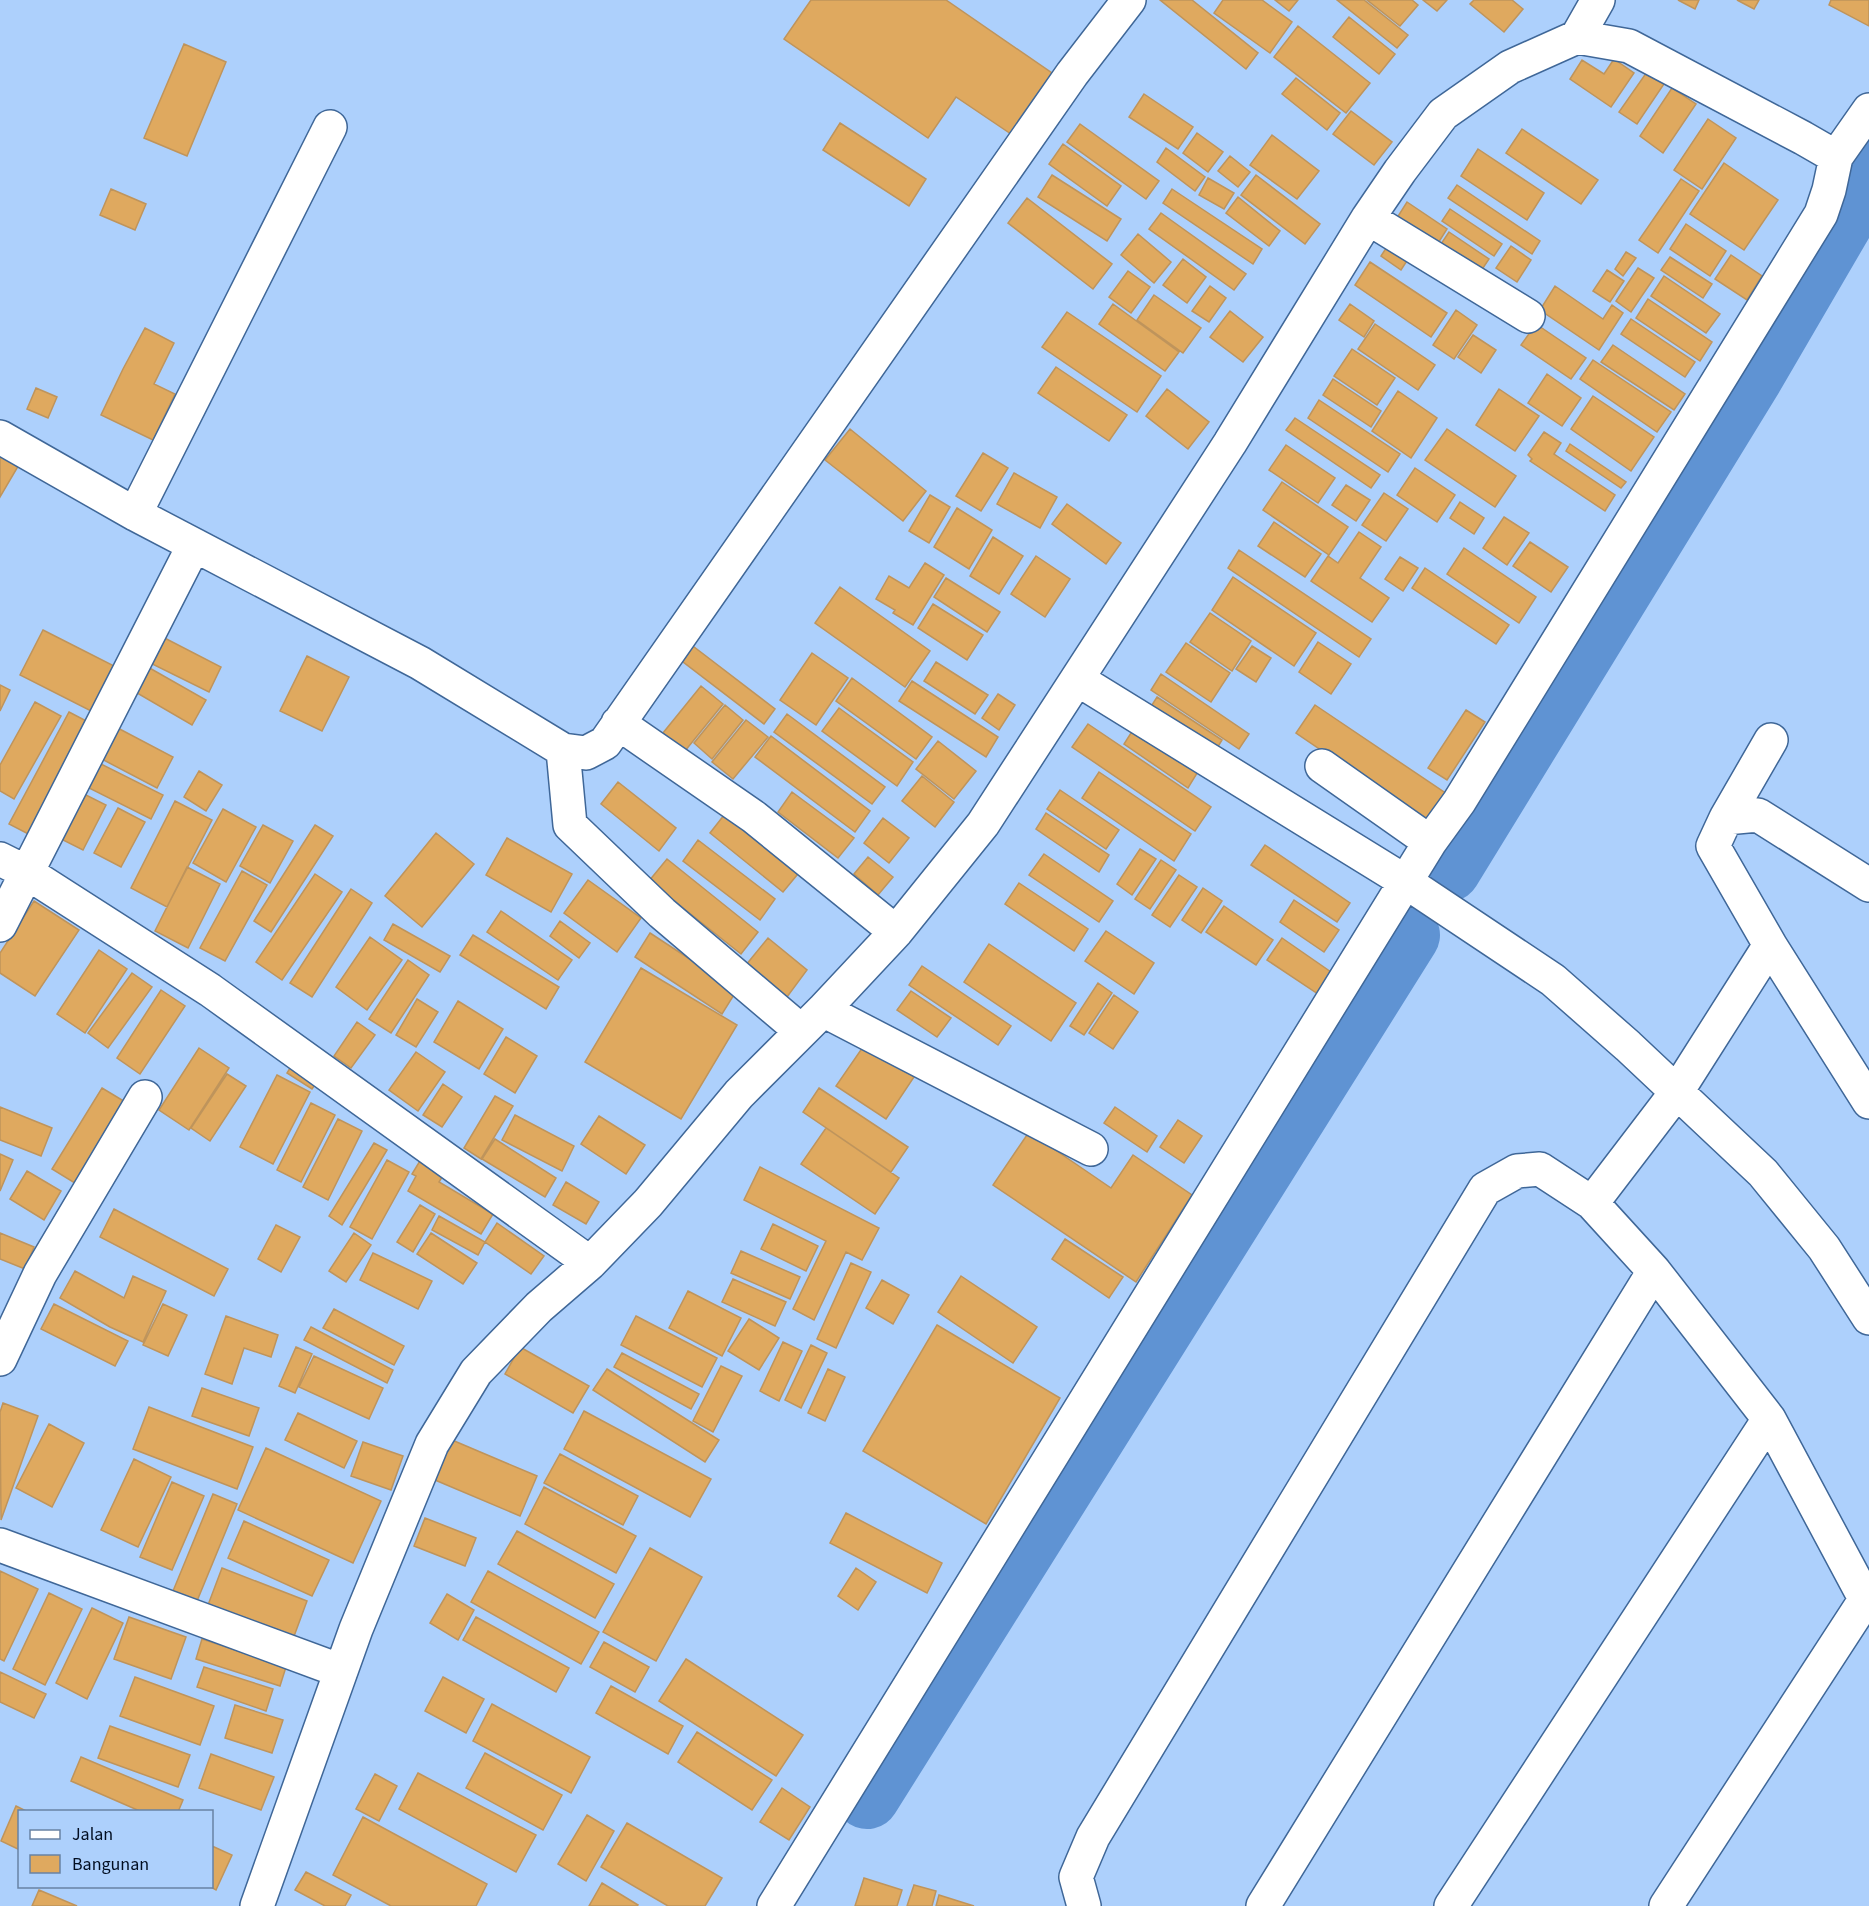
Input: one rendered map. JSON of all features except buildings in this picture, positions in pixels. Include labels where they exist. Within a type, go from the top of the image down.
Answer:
[{"type":"street","points":[[0,437],[135,514],[420,663],[563,750],[586,753],[605,743],[1065,84],[1129,0]]},
{"type":"street","points":[[1577,37],[1598,0]]},
{"type":"street","points":[[257,1906],[356,1629],[432,1444],[476,1372],[539,1307],[590,1263],[648,1203],[739,1094],[896,932],[983,824],[1230,443],[1368,218],[1443,114],[1510,67],[1577,37],[1629,46],[1836,157]]},
{"type":"street","points":[[774,1906],[1430,842],[1465,792],[1821,214],[1836,157],[1869,110]]},
{"type":"street","points":[[135,514],[330,127]]},
{"type":"street","points":[[1368,218],[1528,316]]},
{"type":"street","points":[[0,926],[13,865],[194,545]]},
{"type":"street","points":[[1077,679],[1406,882],[1553,980],[1628,1046],[1763,1173],[1824,1248],[1869,1318]]},
{"type":"street","points":[[618,723],[754,817],[896,932]]},
{"type":"street","points":[[1771,740],[1726,818],[1713,846],[1770,945],[1869,1102]]},
{"type":"street","points":[[563,750],[570,825],[662,913],[812,1020],[1091,1149]]},
{"type":"street","points":[[1322,766],[1430,842]]},
{"type":"street","points":[[1726,818],[1758,815],[1869,885]]},
{"type":"street","points":[[13,865],[210,990],[590,1263]]},
{"type":"street","points":[[1592,1203],[1677,1093],[1770,945]]},
{"type":"street","points":[[0,1359],[40,1274],[145,1097]]},
{"type":"street","points":[[1084,1906],[1076,1877],[1093,1837],[1485,1189],[1517,1171],[1540,1169],[1592,1203],[1654,1271],[1769,1419],[1867,1603],[1666,1906]]},
{"type":"street","points":[[1263,1906],[1654,1271]]},
{"type":"street","points":[[1451,1906],[1769,1419]]},
{"type":"street","points":[[0,1545],[341,1671]]},
{"type":"waterway","points":[[1448,869],[1751,375],[1850,205],[1869,167]]},
{"type":"waterway","points":[[867,1796],[1407,935]]}]
